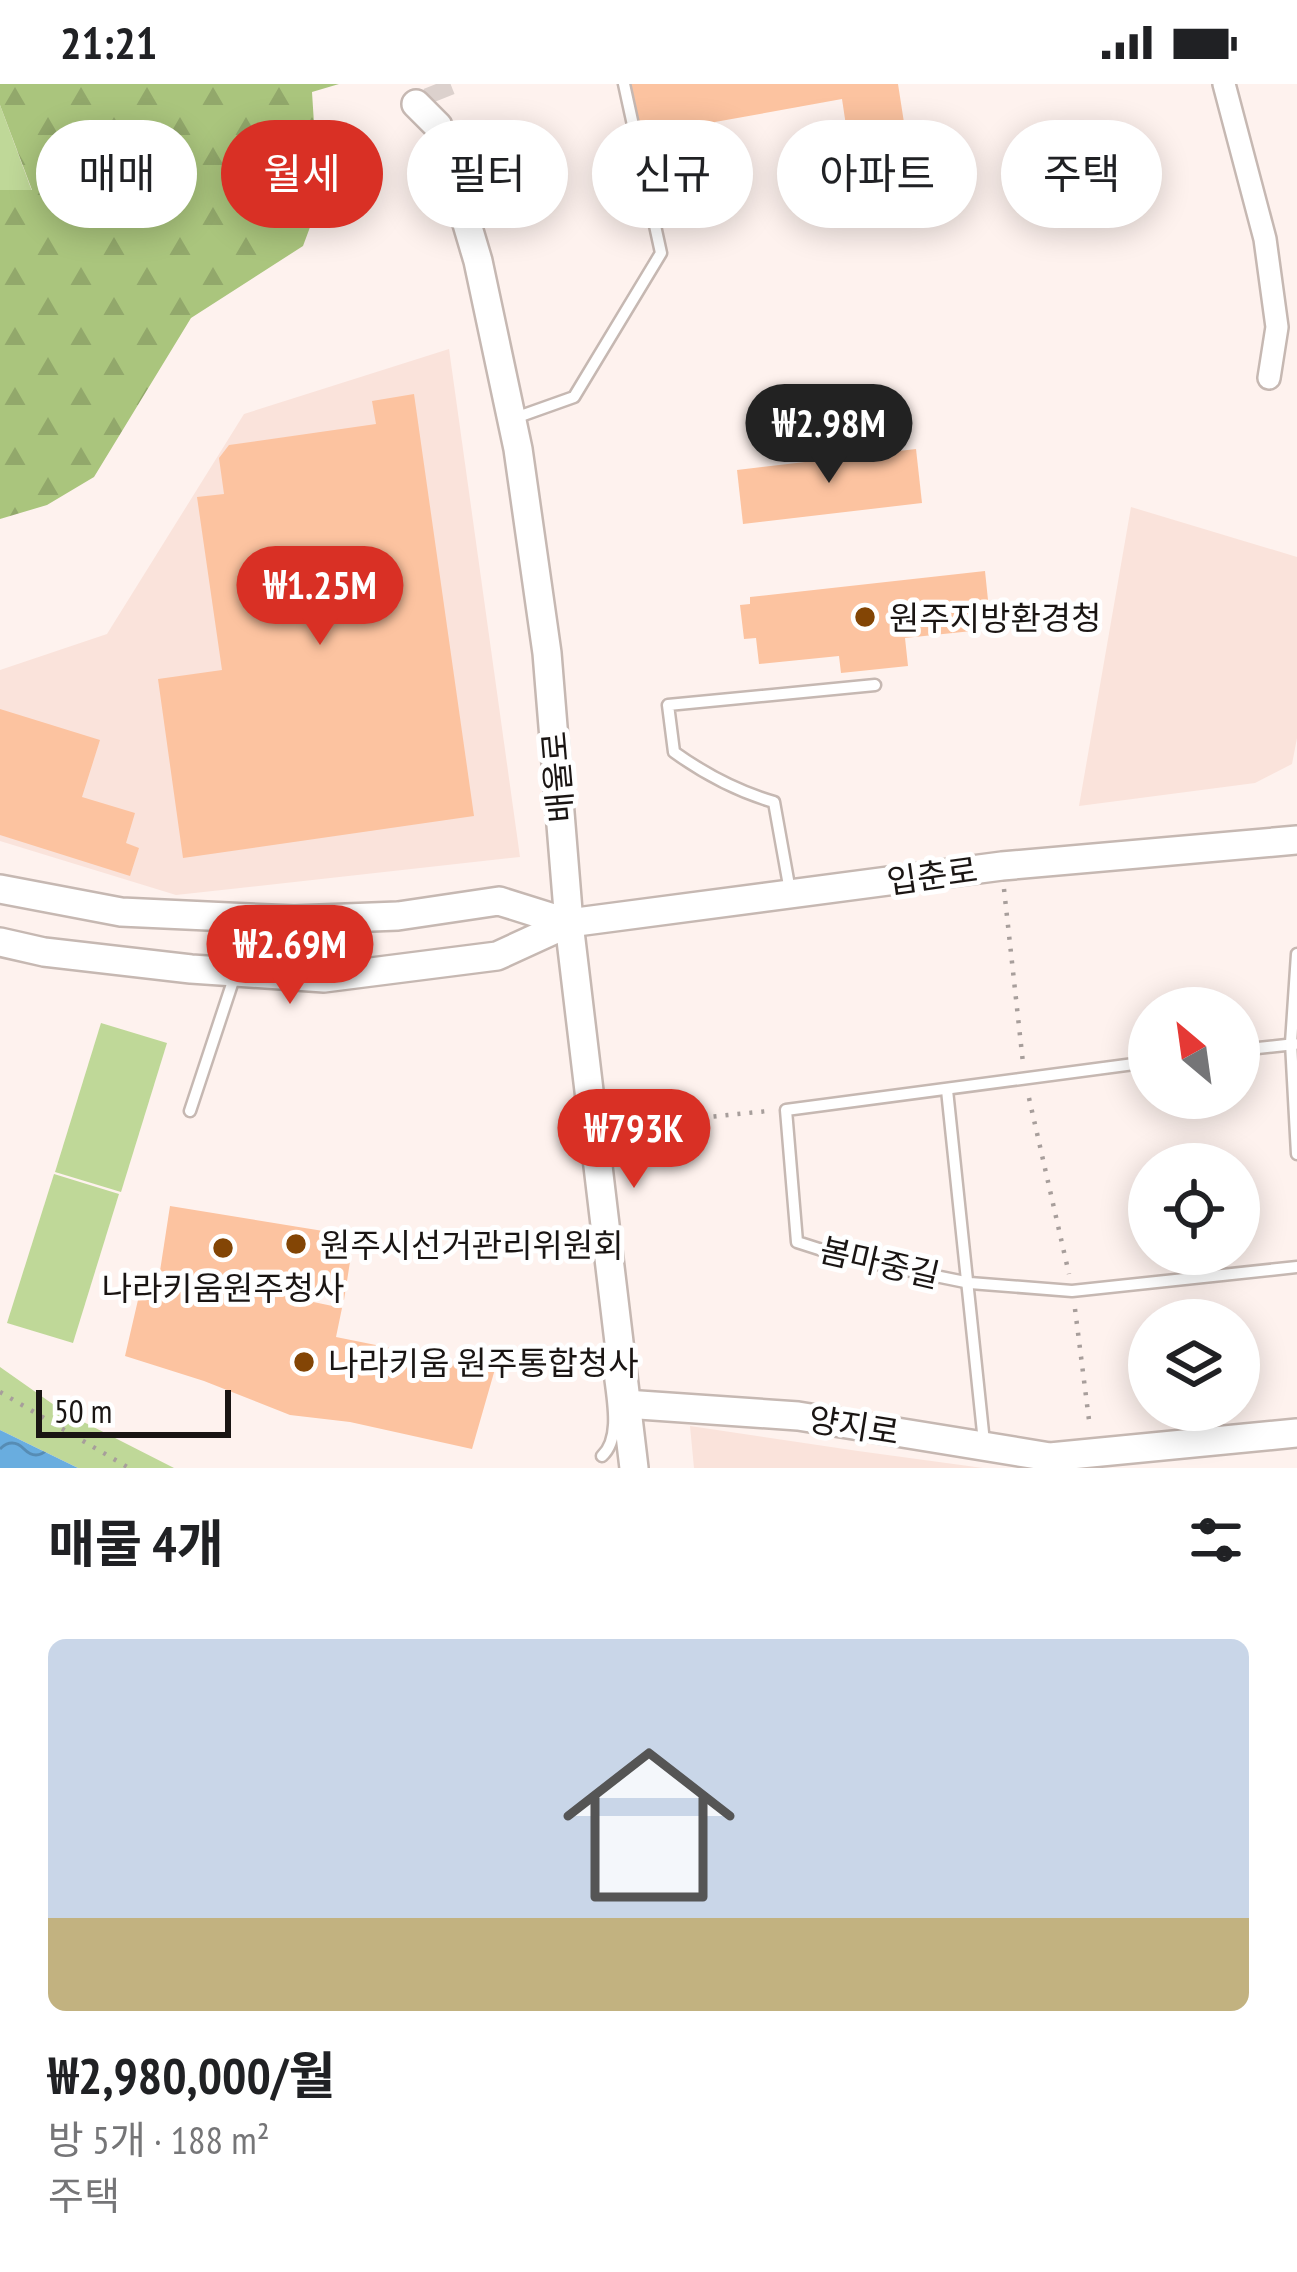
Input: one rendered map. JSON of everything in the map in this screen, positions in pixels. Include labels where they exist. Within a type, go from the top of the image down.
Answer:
[{"type":"street","points":[[1224,84],[1286,319],[1269,378]]},
{"type":"street","name":"배울로","points":[[432,109],[478,261],[512,419],[547,653],[569,923],[633,1459]]},
{"type":"street","name":"입춘로","points":[[0,942],[44,952],[324,978],[497,956],[569,923],[1002,866],[1297,840]]},
{"type":"street","name":"입춘로","points":[[0,889],[121,911],[294,920],[398,916],[499,901],[569,923]]},
{"type":"street","name":"양지로","points":[[625,1404],[798,1416],[1049,1456],[1297,1433]]},
{"type":"lane","points":[[512,419],[574,397],[661,253],[624,84]]},
{"type":"lane","points":[[790,894],[774,802],[723,784],[674,752],[668,705],[875,686]]},
{"type":"lane","points":[[1297,954],[1297,1154]]},
{"type":"lane","points":[[190,1111],[236,972]]},
{"type":"lane","points":[[1260,1048],[1294,1044]]},
{"type":"lane","points":[[786,1110],[1128,1065]]},
{"type":"lane","name":"봄마중길","points":[[947,1090],[984,1446]]},
{"type":"lane","name":"봄마중길","points":[[786,1110],[797,1242],[847,1258],[970,1283],[1072,1291],[1297,1267]]},
{"type":"lane","points":[[617,1335],[608,1359],[614,1430],[611,1448],[602,1456],[633,1459]]},
{"type":"path","points":[[1002,866],[1024,1079],[1072,1291],[1091,1438]]},
{"type":"path","points":[[596,1128],[786,1110]]},
{"type":"path","points":[[0,1392],[129,1468]]},
{"type":"shaded area","points":[[449,349],[520,857],[176,895],[0,841],[0,670],[107,634],[244,414]]},
{"type":"shaded area","points":[[1131,507],[1297,557],[1297,738],[1292,764],[1255,783],[1079,806]]},
{"type":"shaded area","points":[[690,1426],[858,1451],[983,1468],[694,1468]]},
{"type":"green space","points":[[0,84],[339,84],[312,92],[314,120],[221,120],[221,228],[310,228],[303,246],[191,318],[94,477],[47,505],[0,519],[0,190],[32,190],[0,105]]},
{"type":"green space","points":[[0,105],[32,191],[0,190]]},
{"type":"green space","points":[[101,1023],[167,1043],[121,1192],[55,1172]]},
{"type":"green space","points":[[54,1174],[119,1194],[73,1343],[7,1323]]},
{"type":"green space","points":[[0,1367],[64,1412],[174,1468],[78,1468],[0,1430]]},
{"type":"water","points":[[0,1430],[78,1468],[0,1468]]},
{"type":"building","points":[[628,84],[898,84],[904,120],[845,120],[842,99],[726,120],[635,120]]},
{"type":"building","points":[[414,394],[474,816],[183,858],[158,679],[222,670],[197,497],[224,494],[219,458],[229,445],[376,424],[372,401]]},
{"type":"building","points":[[916,449],[922,503],[743,524],[737,470]]},
{"type":"building","name":"원주지방환경청","points":[[985,571],[991,629],[905,638],[908,666],[841,673],[839,656],[759,664],[756,638],[744,639],[740,605],[750,604],[750,597]]},
{"type":"building","points":[[0,709],[100,740],[82,797],[135,813],[126,843],[139,848],[130,876],[0,835]]},
{"type":"building","points":[[170,1206],[354,1236],[344,1300],[160,1271]]},
{"type":"building","name":"나라키움 원주통합청사","points":[[144,1274],[212,1289],[214,1281],[342,1308],[336,1337],[495,1369],[472,1449],[350,1422],[290,1415],[125,1356]]},
{"type":"tunnel","points":[[436,84],[442,99]]},
{"type":"place","name":"원주지방환경청","points":[[865,617]]},
{"type":"place","name":"원주시선거관리위원회","points":[[296,1244]]},
{"type":"place","name":"나라키움원주청사","points":[[223,1248]]},
{"type":"place","name":"나라키움 원주통합청사","points":[[304,1362]]}]
